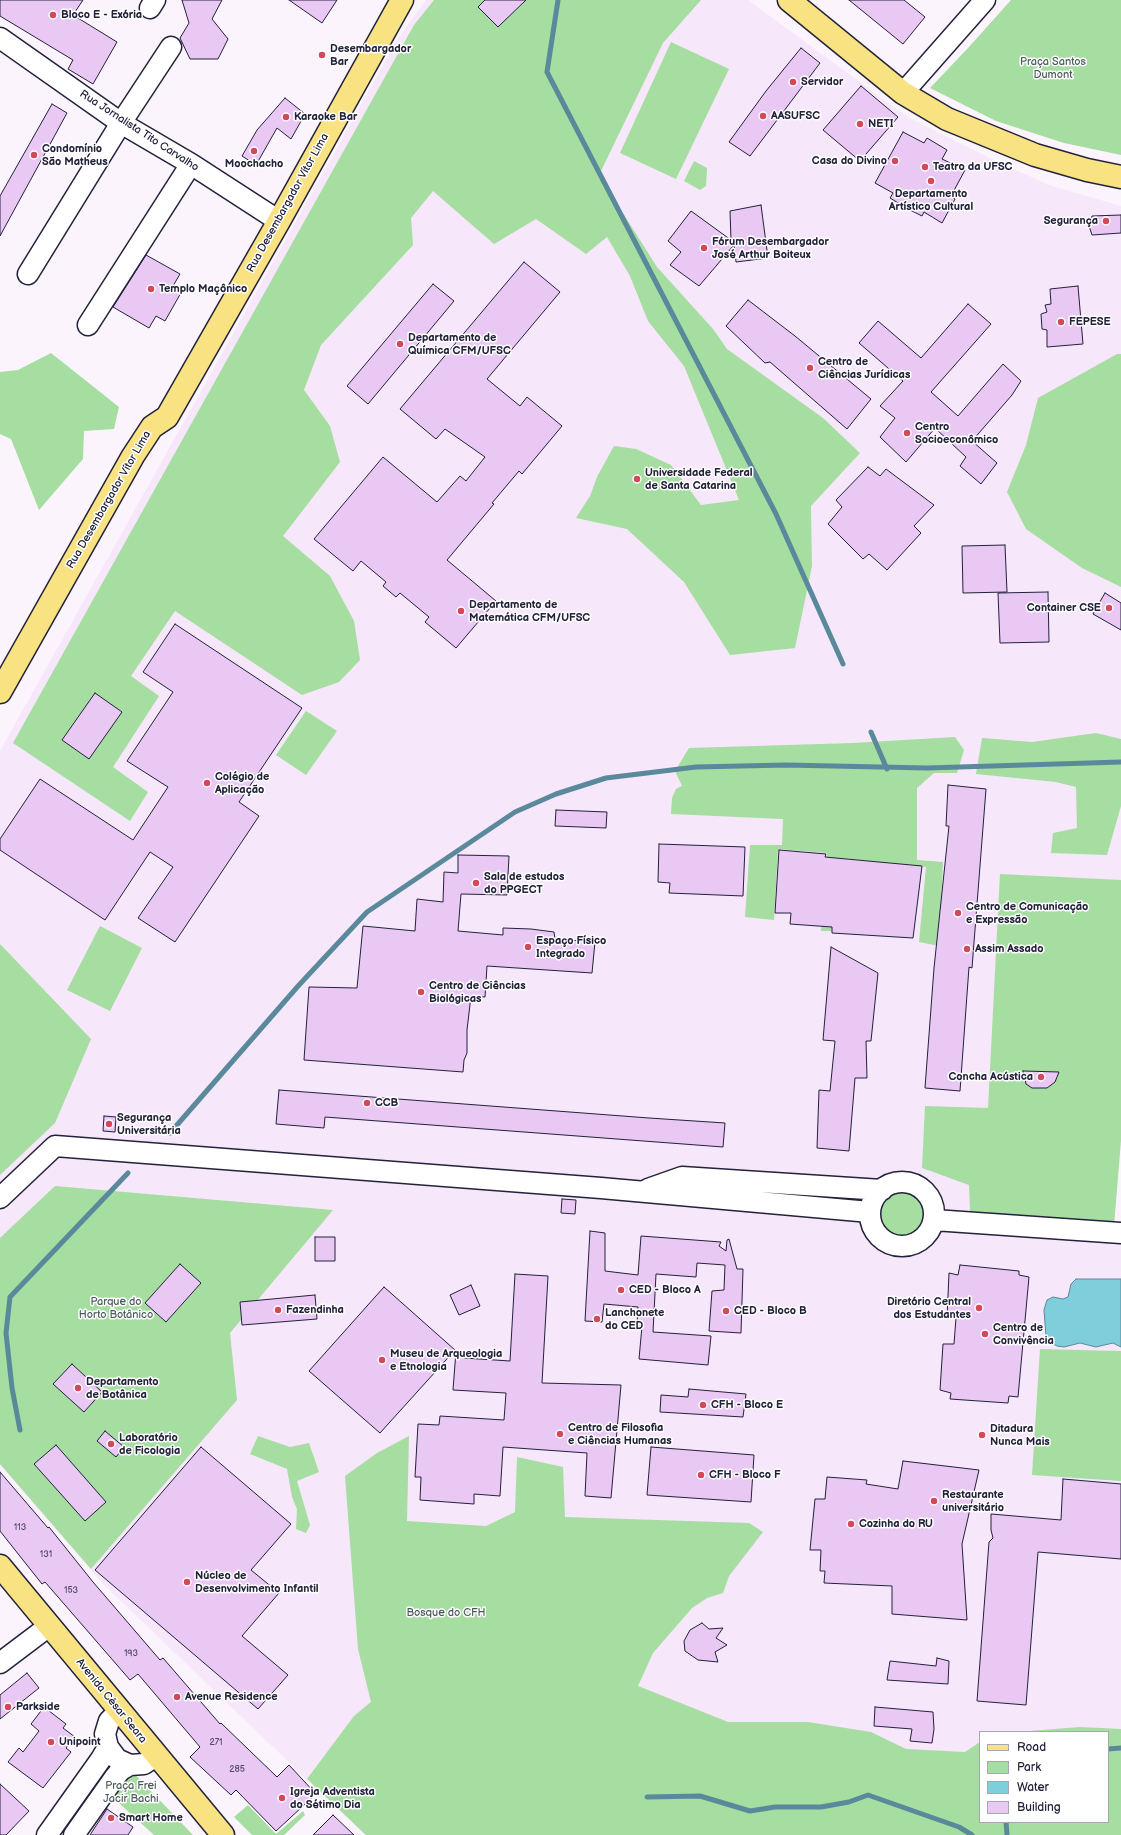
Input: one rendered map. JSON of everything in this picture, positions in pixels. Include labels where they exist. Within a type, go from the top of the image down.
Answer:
[{"type":"main road","name":"Rua Desembargador Vítor Lima","points":[[0,692],[133,456],[152,427],[167,417],[279,222],[402,0]]},
{"type":"main road","points":[[789,0],[903,93],[947,119],[1034,155],[1087,170],[1121,177]]},
{"type":"main road","name":"Avenida César Seara","points":[[0,1566],[223,1835]]},
{"type":"street","points":[[903,93],[985,0]]},
{"type":"street","name":"Rua Jornalista Tito Carvalho","points":[[0,38],[121,123],[191,164],[279,222]]},
{"type":"street","points":[[28,274],[121,123],[171,47]]},
{"type":"street","points":[[88,325],[191,164]]},
{"type":"street","points":[[0,1198],[55,1146],[640,1191],[870,1212]]},
{"type":"street","points":[[640,1191],[682,1177],[882,1190]]},
{"type":"street","points":[[903,1182],[914,1184],[924,1190],[934,1209],[934,1220],[924,1237],[907,1245],[897,1245],[888,1242],[881,1237],[871,1222],[870,1212],[874,1200],[882,1190],[895,1183],[903,1182]]},
{"type":"street","points":[[934,1220],[1121,1233]]},
{"type":"street","points":[[0,1663],[49,1626]]},
{"type":"street","points":[[119,1711],[109,1721],[105,1734],[108,1747],[117,1759],[130,1765]]},
{"type":"street","points":[[47,1835],[108,1747]]},
{"type":"street","points":[[74,1835],[114,1777],[121,1770],[130,1765],[144,1764],[156,1756]]},
{"type":"shaded area","name":"Universidade Federal de Santa Catarina","points":[[426,0],[748,0],[909,118],[1004,165],[1052,186],[1121,206],[1121,1140],[1114,1226],[944,1209],[48,1139],[0,1184],[0,751],[399,37]]},
{"type":"shaded area","points":[[56,1153],[1121,1240],[1121,1835],[365,1835],[103,1584],[0,1465],[0,1208]]},
{"type":"green space","points":[[434,0],[701,0],[663,43],[599,175],[657,267],[713,329],[727,349],[823,418],[860,453],[811,506],[812,566],[795,648],[730,655],[684,582],[627,529],[576,518],[590,496],[597,477],[614,446],[636,449],[671,465],[701,505],[739,500],[684,366],[648,321],[630,276],[607,237],[586,254],[536,219],[494,244],[433,191],[411,218],[413,245],[321,345],[304,390],[330,426],[340,462],[283,536],[330,576],[354,621],[360,660],[339,682],[302,695],[175,611],[131,676],[159,696],[113,767],[148,792],[130,821],[13,743],[414,25]]},
{"type":"green space","name":"Praça Santos Dumont","points":[[1011,0],[1121,0],[1121,155],[1064,143],[996,121],[930,88]]},
{"type":"green space","points":[[671,42],[729,69],[676,179],[620,153]]},
{"type":"green space","points":[[694,161],[707,168],[706,186],[700,190],[684,181]]},
{"type":"green space","points":[[51,353],[119,407],[114,429],[84,431],[83,459],[39,510],[11,439],[0,434],[0,372],[18,370]]},
{"type":"green space","points":[[1117,354],[1121,354],[1121,587],[1082,568],[1026,529],[1007,492],[1026,445],[1038,398]]},
{"type":"green space","points":[[306,711],[337,731],[306,775],[276,755]]},
{"type":"green space","points":[[1096,733],[1121,739],[1121,806],[1107,855],[1051,853],[1053,833],[1077,828],[1076,787],[1056,782],[976,774],[982,738],[1032,742]]},
{"type":"green space","points":[[955,737],[964,750],[957,773],[934,773],[917,788],[917,860],[943,862],[939,946],[919,942],[926,867],[841,858],[833,931],[821,931],[827,853],[778,849],[774,920],[745,917],[750,845],[782,845],[783,819],[671,814],[672,798],[676,789],[682,786],[675,771],[689,748],[853,743]]},
{"type":"green space","points":[[1000,874],[1121,880],[1121,1140],[1114,1226],[970,1211],[969,1185],[922,1168],[925,1106],[988,1108]]},
{"type":"green space","points":[[100,926],[142,948],[110,1011],[67,990]]},
{"type":"green space","points":[[0,944],[91,1039],[55,1123],[0,1175]]},
{"type":"green space","name":"Parque do Horto Botânico","points":[[55,1186],[333,1210],[230,1333],[237,1400],[91,1569],[0,1464],[0,1238]]},
{"type":"green space","points":[[898,1191],[906,1191],[918,1197],[924,1209],[924,1217],[918,1229],[906,1235],[898,1235],[886,1229],[880,1217],[880,1209],[886,1197]]},
{"type":"green space","points":[[1040,1349],[1121,1351],[1121,1481],[1032,1475]]},
{"type":"green space","points":[[258,1436],[290,1447],[309,1443],[319,1472],[297,1481],[310,1525],[306,1533],[296,1529],[297,1509],[292,1497],[287,1469],[250,1454]]},
{"type":"green space","name":"Bosque do CFH","points":[[409,1436],[407,1521],[486,1526],[515,1512],[517,1457],[563,1467],[565,1517],[749,1523],[763,1532],[729,1576],[723,1593],[707,1598],[692,1608],[653,1653],[638,1686],[728,1722],[808,1722],[871,1732],[906,1749],[965,1752],[979,1743],[979,1823],[1109,1823],[1109,1731],[1029,1731],[1080,1727],[1121,1729],[1121,1835],[366,1835],[307,1779],[354,1716],[371,1702],[358,1649],[345,1476],[377,1453]]},
{"type":"green space","name":"Praça Frei Jacir Bachi","points":[[128,1767],[193,1835],[154,1835],[109,1794]]},
{"type":"green space","points":[[248,1805],[276,1834],[303,1811],[305,1815],[284,1835],[252,1835],[234,1817]]},
{"type":"water","points":[[1076,1279],[1121,1279],[1121,1347],[1113,1343],[1096,1347],[1080,1343],[1064,1347],[1057,1346],[1049,1342],[1046,1336],[1044,1310],[1047,1300],[1053,1297],[1063,1299],[1068,1297],[1071,1284]]},
{"type":"building","points":[[0,0],[83,0],[73,15],[117,42],[93,84],[68,69],[73,60],[0,16]]},
{"type":"building","points":[[182,0],[222,0],[212,19],[228,39],[218,59],[190,59],[180,38],[189,23]]},
{"type":"building","points":[[289,0],[337,0],[322,23]]},
{"type":"building","points":[[485,0],[526,0],[498,27],[478,7]]},
{"type":"building","points":[[849,0],[904,0],[925,17],[903,44]]},
{"type":"building","name":"AASUFSC","points":[[801,48],[820,63],[750,156],[729,142],[766,91]]},
{"type":"building","name":"NETI","points":[[861,86],[898,117],[860,161],[823,130]]},
{"type":"building","points":[[285,98],[305,114],[291,139],[277,128],[256,165],[242,156],[257,130]]},
{"type":"building","name":"Condomínio São Matheus","points":[[52,104],[67,113],[0,236],[0,196]]},
{"type":"building","points":[[903,132],[924,143],[927,138],[947,150],[942,159],[965,170],[951,196],[955,199],[942,223],[924,212],[922,216],[908,209],[890,198],[893,193],[875,183]]},
{"type":"building","name":"Fórum Desembargador José Arthur Boiteux","points":[[761,205],[768,258],[736,262],[734,245],[699,286],[670,265],[681,252],[668,241],[691,211],[731,240],[730,211]]},
{"type":"building","name":"Segurança","points":[[1121,215],[1121,233],[1092,235],[1089,226],[1092,216]]},
{"type":"building","name":"Templo Maçônico","points":[[146,255],[180,274],[173,286],[182,291],[165,321],[156,316],[149,328],[113,307]]},
{"type":"building","points":[[524,262],[560,292],[487,379],[520,406],[527,397],[562,426],[522,474],[519,471],[492,503],[494,504],[447,560],[496,601],[456,648],[425,622],[429,617],[400,593],[396,597],[383,586],[386,582],[361,561],[353,571],[314,539],[383,457],[437,502],[460,476],[466,481],[485,457],[445,429],[436,439],[400,409]]},
{"type":"building","name":"Departamento de Química CFM/UFSC","points":[[433,284],[454,301],[368,404],[347,386]]},
{"type":"building","name":"FEPESE","points":[[1078,286],[1083,344],[1047,347],[1047,330],[1042,329],[1041,314],[1047,312],[1045,305],[1051,304],[1050,289]]},
{"type":"building","name":"Centro de Ciências Jurídicas","points":[[748,300],[795,336],[871,399],[847,429],[770,362],[765,363],[726,326]]},
{"type":"building","name":"Centro Socioeconômico","points":[[968,304],[991,324],[931,392],[958,416],[1003,364],[1021,381],[1012,395],[972,441],[997,463],[981,484],[960,466],[966,457],[935,428],[906,462],[880,437],[895,418],[880,406],[903,381],[859,343],[878,321],[921,358]]},
{"type":"building","points":[[868,467],[880,476],[886,469],[934,505],[914,526],[921,533],[887,570],[869,554],[863,559],[828,524],[842,507],[836,500]]},
{"type":"building","points":[[1005,545],[1007,592],[963,593],[962,546]]},
{"type":"building","points":[[1048,592],[1049,642],[1000,643],[998,593]]},
{"type":"building","name":"Container CSE","points":[[1105,593],[1121,603],[1121,630],[1093,614]]},
{"type":"building","name":"Colégio de Aplicação","points":[[175,624],[302,708],[239,802],[259,816],[175,942],[138,918],[173,867],[150,852],[105,920],[0,850],[0,839],[40,779],[133,840],[168,787],[127,761],[173,692],[143,672]]},
{"type":"building","points":[[95,693],[122,712],[89,759],[62,740]]},
{"type":"building","points":[[948,785],[986,789],[972,968],[969,967],[960,1091],[925,1088],[934,968],[949,826],[946,826]]},
{"type":"building","points":[[556,810],[607,812],[606,828],[555,826]]},
{"type":"building","points":[[659,844],[745,847],[743,896],[669,893],[670,883],[658,882]]},
{"type":"building","points":[[779,850],[826,854],[825,857],[922,866],[913,938],[832,933],[832,927],[790,924],[791,913],[775,913]]},
{"type":"building","name":"Centro de Ciências Biológicas","points":[[458,855],[509,856],[507,895],[461,894],[458,931],[503,935],[503,928],[531,929],[554,932],[555,939],[595,942],[592,973],[487,966],[485,997],[471,996],[467,1030],[467,1053],[464,1060],[463,1072],[304,1060],[309,987],[357,988],[363,926],[415,931],[417,899],[443,902],[444,872],[458,873]]},
{"type":"building","points":[[831,947],[878,973],[871,1041],[866,1041],[867,1078],[855,1078],[849,1151],[817,1148],[819,1090],[830,1091],[835,1041],[823,1040]]},
{"type":"building","name":"Concha Acústica","points":[[1023,1071],[1059,1072],[1055,1082],[1047,1088],[1032,1088],[1026,1084]]},
{"type":"building","name":"CCB","points":[[279,1090],[725,1123],[723,1147],[325,1117],[324,1128],[276,1124]]},
{"type":"building","name":"Segurança Universitária","points":[[104,1116],[116,1117],[115,1132],[103,1131]]},
{"type":"building","points":[[562,1199],[576,1200],[575,1214],[561,1213]]},
{"type":"building","points":[[590,1231],[605,1233],[605,1271],[638,1275],[641,1236],[721,1242],[719,1246],[726,1251],[727,1240],[729,1239],[737,1269],[743,1269],[741,1333],[709,1331],[712,1291],[724,1290],[725,1265],[697,1263],[696,1277],[656,1274],[653,1332],[711,1336],[708,1365],[639,1359],[642,1326],[637,1326],[638,1307],[604,1304],[602,1322],[585,1321]]},
{"type":"building","points":[[315,1237],[335,1237],[335,1261],[315,1261]]},
{"type":"building","points":[[180,1264],[201,1283],[166,1322],[145,1303]]},
{"type":"building","name":"Centro de Convivência","points":[[960,1265],[1019,1271],[1019,1275],[1029,1277],[1018,1397],[1009,1396],[1008,1403],[950,1399],[951,1393],[940,1390],[943,1344],[954,1344],[956,1318],[947,1318],[949,1273],[958,1275]]},
{"type":"building","points":[[515,1274],[548,1276],[542,1383],[621,1385],[611,1498],[585,1496],[587,1453],[503,1447],[500,1496],[474,1494],[474,1504],[420,1500],[421,1477],[415,1477],[418,1424],[439,1425],[440,1416],[504,1420],[506,1393],[453,1390],[456,1351],[464,1358],[510,1361]]},
{"type":"building","points":[[471,1285],[480,1306],[459,1315],[450,1295]]},
{"type":"building","name":"Museu de Arqueologia e Etnologia","points":[[384,1287],[455,1350],[380,1433],[309,1371]]},
{"type":"building","name":"Fazendinha","points":[[315,1295],[317,1319],[242,1325],[240,1302]]},
{"type":"building","name":"Departamento de Botânica","points":[[72,1364],[102,1392],[84,1412],[53,1384]]},
{"type":"building","name":"CFH - Bloco E","points":[[689,1389],[746,1394],[743,1417],[660,1412],[661,1395],[688,1397]]},
{"type":"building","name":"Laboratório de Ficologia","points":[[105,1431],[124,1447],[116,1457],[97,1441]]},
{"type":"building","points":[[56,1445],[106,1502],[85,1521],[34,1464]]},
{"type":"building","name":"Núcleo de Desenvolvimento Infantil","points":[[201,1447],[291,1524],[251,1570],[279,1593],[242,1636],[288,1675],[258,1709],[95,1570]]},
{"type":"building","name":"CFH - Bloco F","points":[[651,1447],[754,1455],[751,1502],[647,1495]]},
{"type":"building","points":[[903,1461],[979,1470],[962,1544],[967,1620],[892,1614],[892,1586],[824,1583],[825,1571],[820,1571],[821,1550],[810,1550],[815,1499],[825,1499],[827,1477],[867,1480],[866,1484],[898,1489]]},
{"type":"building","points":[[0,1472],[48,1528],[49,1527],[93,1582],[160,1660],[163,1658],[220,1724],[221,1723],[277,1777],[289,1765],[316,1794],[276,1831],[236,1790],[231,1795],[190,1757],[200,1747],[138,1674],[130,1680],[45,1582],[42,1584],[0,1531]]},
{"type":"building","points":[[1063,1479],[1121,1484],[1121,1559],[1038,1552],[1026,1705],[977,1701],[989,1542],[993,1538],[991,1530],[991,1514],[1061,1520]]},
{"type":"building","points":[[702,1623],[709,1629],[723,1628],[716,1638],[727,1645],[715,1652],[718,1662],[698,1660],[685,1651],[684,1641],[690,1630]]},
{"type":"building","points":[[937,1658],[949,1661],[948,1684],[887,1680],[890,1661],[936,1666]]},
{"type":"building","name":"Parkside","points":[[27,1673],[39,1688],[0,1719],[0,1695]]},
{"type":"building","name":"Unipoint","points":[[44,1707],[66,1724],[63,1728],[75,1737],[66,1748],[71,1752],[43,1788],[8,1762],[19,1748],[23,1752],[39,1731],[31,1724]]},
{"type":"building","points":[[875,1707],[933,1712],[934,1729],[932,1743],[910,1741],[912,1729],[874,1726]]},
{"type":"building","points":[[0,1784],[29,1811],[6,1835],[0,1835]]},
{"type":"building","name":"Smart Home","points":[[107,1809],[133,1827],[128,1835],[90,1835]]},
{"type":"building","points":[[333,1815],[354,1835],[313,1835]]},
{"type":"waterway","points":[[558,0],[547,72],[776,514],[843,664]]},
{"type":"waterway","points":[[871,732],[887,769]]},
{"type":"waterway","points":[[170,1133],[299,985],[367,912],[515,812],[556,794],[606,778],[696,767],[786,765],[927,768],[1121,762]]},
{"type":"waterway","points":[[20,1430],[12,1388],[6,1333],[10,1297],[128,1173]]},
{"type":"waterway","points":[[1109,1749],[1121,1748]]},
{"type":"waterway","points":[[647,1797],[700,1796],[750,1811],[775,1807],[821,1807],[849,1802],[868,1795],[959,1827],[972,1835]]},
{"type":"waterway","points":[[1006,1823],[1007,1835]]},
{"type":"place","name":"Bloco E - Exória","points":[[53,15]]},
{"type":"place","name":"Desembargador Bar","points":[[322,55]]},
{"type":"place","name":"Servidor","points":[[793,82]]},
{"type":"place","name":"AASUFSC","points":[[763,116]]},
{"type":"place","name":"Karaoke Bar","points":[[286,117]]},
{"type":"place","name":"NETI","points":[[860,124]]},
{"type":"place","name":"Moochacho","points":[[254,151]]},
{"type":"place","name":"Condomínio São Matheus","points":[[34,155]]},
{"type":"place","name":"Casa do Divino","points":[[895,161]]},
{"type":"place","name":"Teatro da UFSC","points":[[925,167]]},
{"type":"place","name":"Departamento Artístico Cultural","points":[[931,181]]},
{"type":"place","name":"Segurança","points":[[1106,221]]},
{"type":"place","name":"Fórum Desembargador José Arthur Boiteux","points":[[704,248]]},
{"type":"place","name":"Templo Maçônico","points":[[151,289]]},
{"type":"place","name":"FEPESE","points":[[1061,322]]},
{"type":"place","name":"Departamento de Química CFM/UFSC","points":[[400,344]]},
{"type":"place","name":"Centro de Ciências Jurídicas","points":[[810,368]]},
{"type":"place","name":"Centro Socioeconômico","points":[[907,433]]},
{"type":"place","name":"Universidade Federal de Santa Catarina","points":[[637,479]]},
{"type":"place","name":"Container CSE","points":[[1109,608]]},
{"type":"place","name":"Departamento de Matemática CFM/UFSC","points":[[461,611]]},
{"type":"place","name":"Colégio de Aplicação","points":[[207,783]]},
{"type":"place","name":"Sala de estudos do PPGECT","points":[[476,883]]},
{"type":"place","name":"Centro de Comunicação e Expressão","points":[[958,913]]},
{"type":"place","name":"Espaço Físico Integrado","points":[[528,947]]},
{"type":"place","name":"Assim Assado","points":[[967,949]]},
{"type":"place","name":"Centro de Ciências Biológicas","points":[[421,992]]},
{"type":"place","name":"Concha Acústica","points":[[1041,1077]]},
{"type":"place","name":"CCB","points":[[367,1103]]},
{"type":"place","name":"Segurança Universitária","points":[[109,1124]]},
{"type":"place","name":"CED - Bloco A","points":[[621,1290]]},
{"type":"place","name":"Diretório Central dos Estudantes","points":[[979,1308]]},
{"type":"place","name":"Fazendinha","points":[[278,1310]]},
{"type":"place","name":"CED - Bloco B","points":[[726,1311]]},
{"type":"place","name":"Lanchonete do CED","points":[[597,1319]]},
{"type":"place","name":"Centro de Convivência","points":[[985,1334]]},
{"type":"place","name":"Museu de Arqueologia e Etnologia","points":[[382,1360]]},
{"type":"place","name":"Departamento de Botânica","points":[[78,1388]]},
{"type":"place","name":"CFH - Bloco E","points":[[703,1405]]},
{"type":"place","name":"Centro de Filosofia e Ciências Humanas","points":[[560,1434]]},
{"type":"place","name":"Ditadura Nunca Mais","points":[[982,1435]]},
{"type":"place","name":"Laboratório de Ficologia","points":[[111,1444]]},
{"type":"place","name":"CFH - Bloco F","points":[[701,1475]]},
{"type":"place","name":"Restaurante universitário","points":[[934,1501]]},
{"type":"place","name":"Cozinha do RU","points":[[851,1524]]},
{"type":"place","name":"Núcleo de Desenvolvimento Infantil","points":[[187,1582]]},
{"type":"place","name":"Avenue Residence","points":[[177,1697]]},
{"type":"place","name":"Parkside","points":[[8,1707]]},
{"type":"place","name":"Unipoint","points":[[51,1742]]},
{"type":"place","name":"Igreja Adventista do Sétimo Dia","points":[[282,1798]]},
{"type":"place","name":"Smart Home","points":[[111,1818]]}]
